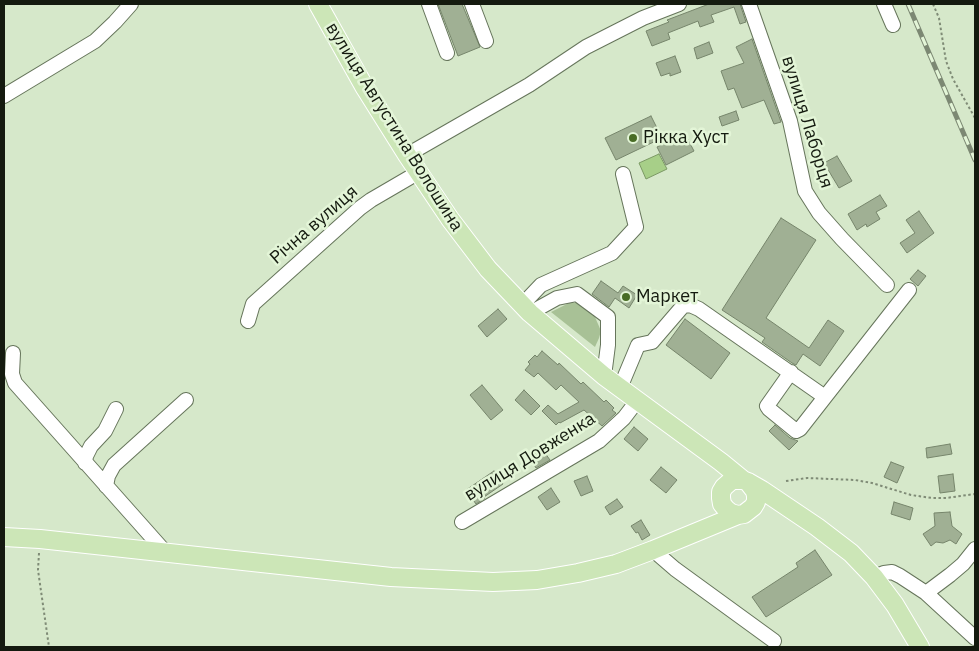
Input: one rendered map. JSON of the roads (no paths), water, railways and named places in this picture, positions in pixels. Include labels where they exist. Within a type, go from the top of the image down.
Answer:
[{"type":"main road","name":"вулиця Августина Волошина","points":[[318,4],[365,88],[450,219],[488,268],[526,309],[604,376],[637,401],[746,481],[817,527],[851,553],[874,577],[895,605],[920,647]]},
{"type":"main road","points":[[692,534],[712,514],[722,489],[732,480],[746,481],[755,491],[756,502],[753,507],[741,514],[731,513],[726,510],[721,498],[722,489],[721,462]]},
{"type":"main road","name":"вулиця Августина Волошина","points":[[4,537],[40,539],[391,577],[493,582],[537,580],[616,564],[741,514],[774,510],[799,515]]},
{"type":"street","points":[[4,96],[95,41],[106,32],[131,4]]},
{"type":"street","points":[[429,4],[447,53]]},
{"type":"street","points":[[472,4],[486,41]]},
{"type":"street","points":[[407,155],[529,85],[586,47],[643,18],[679,4]]},
{"type":"street","name":"вулиця Лаборця","points":[[749,4],[790,121],[805,191],[819,213],[887,285]]},
{"type":"street","points":[[884,4],[893,25]]},
{"type":"street","name":"Річна вулиця","points":[[248,321],[252,304],[360,208],[418,172]]},
{"type":"street","points":[[526,309],[541,285],[612,253],[636,227],[623,174]]},
{"type":"street","points":[[791,372],[767,406],[796,430],[800,429],[826,397],[909,290]]},
{"type":"street","points":[[526,309],[557,298],[577,294],[608,317],[608,345],[604,376]]},
{"type":"street","points":[[620,388],[638,345],[652,342],[683,306],[690,305],[699,309],[826,397]]},
{"type":"street","points":[[13,353],[12,374],[15,383],[166,553]]},
{"type":"street","points":[[106,486],[108,476],[114,465],[186,400]]},
{"type":"street","name":"вулиця Довженка","points":[[462,522],[594,444],[624,418],[637,401]]},
{"type":"street","points":[[85,463],[86,456],[105,431],[116,409]]},
{"type":"street","points":[[926,593],[963,564],[975,549]]},
{"type":"street","points":[[654,550],[675,569],[774,641]]},
{"type":"street","points":[[874,577],[892,572],[900,576],[926,593],[975,638]]},
{"type":"railway","points":[[908,4],[975,160]]},
{"type":"place","name":"Рікка Хуст","points":[[633,138]]},
{"type":"place","name":"Маркет","points":[[626,297]]}]
